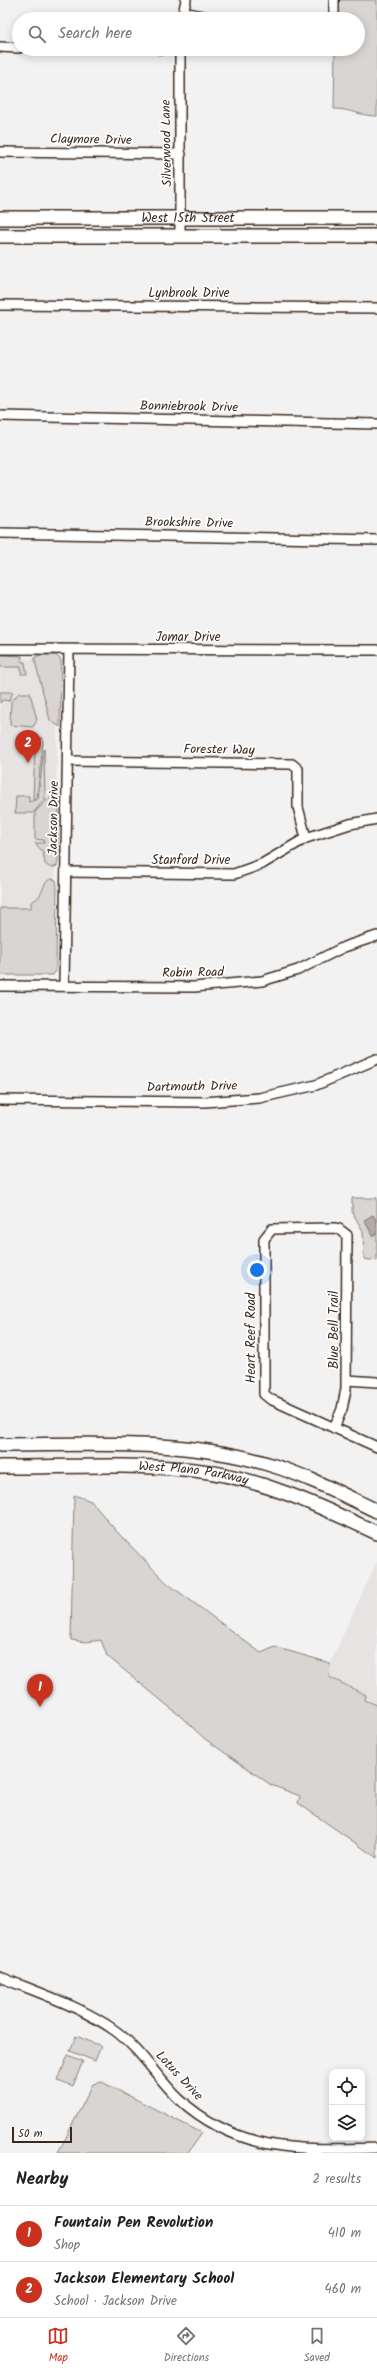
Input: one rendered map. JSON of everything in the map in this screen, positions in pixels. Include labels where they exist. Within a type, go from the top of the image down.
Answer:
[{"type":"main road","name":"West 15th Street","points":[[0,218],[180,220],[377,218]]},
{"type":"main road","name":"West 15th Street","points":[[0,236],[377,236]]},
{"type":"main road","name":"West Plano Parkway","points":[[0,1445],[160,1446],[222,1452],[272,1465],[377,1510]]},
{"type":"main road","name":"West Plano Parkway","points":[[0,1467],[155,1467],[195,1470],[229,1476],[294,1496],[377,1533]]},
{"type":"street","points":[[184,12],[186,0]]},
{"type":"street","points":[[334,0],[334,12]]},
{"type":"street","points":[[0,47],[12,48]]},
{"type":"street","name":"Silverwood Lane","points":[[180,56],[180,237]]},
{"type":"street","name":"Claymore Drive","points":[[0,152],[181,154]]},
{"type":"street","name":"Lynbrook Drive","points":[[0,305],[377,308]]},
{"type":"street","name":"Bonniebrook Drive","points":[[0,416],[377,424]]},
{"type":"street","name":"Brookshire Drive","points":[[0,533],[377,540]]},
{"type":"street","name":"Jomar Drive","points":[[0,649],[377,650]]},
{"type":"street","name":"Jackson Drive","points":[[64,986],[70,650]]},
{"type":"street","name":"Forester Way","points":[[68,761],[292,764],[298,769],[298,807],[306,838]]},
{"type":"street","name":"Stanford Drive","points":[[66,872],[234,874],[262,864],[306,838],[350,824],[377,819]]},
{"type":"street","name":"Robin Road","points":[[0,986],[194,987],[262,981],[298,970],[350,944],[377,936]]},
{"type":"street","name":"Dartmouth Drive","points":[[0,1100],[204,1102],[259,1098],[316,1085],[377,1060]]},
{"type":"street","name":"Heart Reef Road","points":[[334,1428],[266,1397],[263,1390],[264,1239],[268,1232],[276,1228],[334,1228],[343,1231]]},
{"type":"street","name":"Blue Bell Trail","points":[[334,1428],[345,1399],[347,1380],[347,1240],[343,1231]]},
{"type":"street","points":[[347,1380],[377,1382]]},
{"type":"street","points":[[334,1428],[377,1447]]},
{"type":"street","name":"Lotus Drive","points":[[0,1977],[80,2011],[117,2032],[139,2051],[179,2099],[219,2130],[248,2141],[281,2148],[377,2148]]},
{"type":"shaded area","points":[[335,0],[377,0],[377,116],[334,109],[335,56],[365,56],[365,12],[335,12]]},
{"type":"shaded area","points":[[0,655],[22,656],[22,662],[25,662],[27,674],[21,674],[21,667],[0,667]]},
{"type":"shaded area","points":[[40,655],[56,655],[61,660],[60,727],[50,720],[35,661],[35,657]]},
{"type":"shaded area","points":[[0,658],[58,659],[54,975],[0,975]]},
{"type":"shaded area","points":[[0,692],[13,692],[9,701],[3,700],[0,703]]},
{"type":"shaded area","points":[[19,693],[30,693],[37,720],[33,727],[10,725],[11,702]]},
{"type":"shaded area","points":[[41,737],[43,742],[37,797],[33,800],[35,748],[23,747],[23,743],[33,738],[34,744],[38,744]]},
{"type":"shaded area","points":[[44,749],[45,799],[33,813],[15,813],[16,796],[29,796],[29,802],[38,799]]},
{"type":"shaded area","points":[[49,798],[59,802],[58,860],[57,866],[51,868],[45,864],[43,852],[35,843],[44,843],[44,840],[35,839],[35,812]]},
{"type":"shaded area","points":[[51,879],[56,880],[57,887],[56,971],[53,975],[0,975],[0,908],[31,908],[31,902],[39,896],[45,883]]},
{"type":"shaded area","points":[[352,1198],[377,1198],[377,1222],[373,1215],[373,1235],[377,1233],[377,1261],[364,1259],[363,1231],[352,1212]]},
{"type":"shaded area","points":[[373,1215],[377,1222],[377,1233],[373,1236],[364,1220]]},
{"type":"shaded area","points":[[74,1495],[91,1501],[117,1532],[167,1583],[261,1653],[275,1647],[330,1663],[329,1677],[366,1695],[365,1700],[377,1705],[377,1858],[298,1803],[300,1796],[271,1785],[205,1739],[179,1715],[107,1656],[101,1640],[86,1642],[71,1640]]},
{"type":"shaded area","points":[[377,1561],[377,1705],[329,1677],[330,1663]]},
{"type":"shaded area","points":[[76,2036],[101,2046],[95,2061],[70,2051]]},
{"type":"shaded area","points":[[68,2055],[83,2061],[73,2086],[58,2080]]},
{"type":"shaded area","points":[[102,2082],[202,2133],[188,2153],[58,2153],[93,2084]]},
{"type":"place","name":"Jackson Elementary School","points":[[28,763]]},
{"type":"place","name":"Fountain Pen Revolution","points":[[40,1707]]}]
